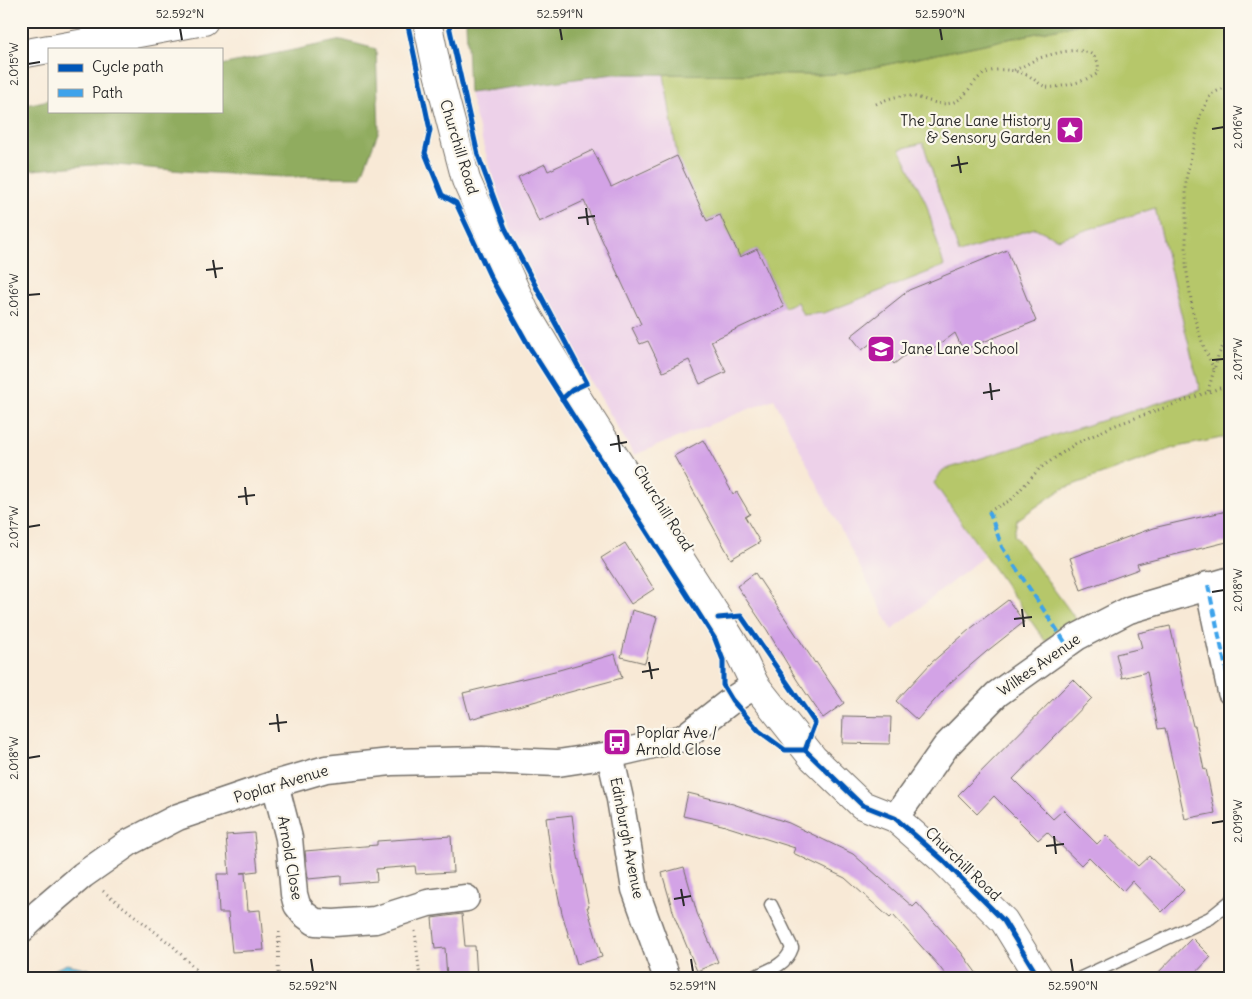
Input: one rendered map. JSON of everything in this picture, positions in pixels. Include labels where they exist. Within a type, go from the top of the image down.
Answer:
[{"type":"main road","points":[[56,48],[204,21]]},
{"type":"main road","name":"Churchill Road","points":[[426,21],[436,69],[466,180],[525,312],[572,390],[739,652],[755,685],[813,758],[862,805],[895,818],[943,860],[1004,921],[1039,978]]},
{"type":"main road","points":[[21,54],[48,50]]},
{"type":"street","points":[[1220,583],[1231,692]]},
{"type":"street","name":"Wilkes Avenue","points":[[895,818],[946,746],[997,694],[1077,637],[1129,610],[1220,583]]},
{"type":"street","name":"Poplar Avenue","points":[[21,930],[41,910],[83,875],[130,842],[178,817],[274,784],[326,769],[391,762],[482,760],[558,763],[610,755],[683,738],[732,700],[755,685]]},
{"type":"street","name":"Edinburgh Avenue","points":[[610,755],[620,799],[635,889],[667,978]]},
{"type":"street","name":"Arnold Close","points":[[274,784],[289,838],[294,894],[297,904],[304,914],[315,922],[334,923],[375,920],[428,903],[466,898]]},
{"type":"lane","points":[[1082,978],[1210,918],[1231,901]]},
{"type":"lane","points":[[751,978],[776,967],[788,957],[792,948],[770,905]]},
{"type":"path","points":[[876,104],[896,97],[908,96],[930,102],[953,103],[961,98],[973,84],[987,73],[998,70],[1025,74],[1046,87],[1055,87],[1092,78],[1098,74],[1099,66],[1096,57],[1089,52],[1077,50],[1036,59],[1012,71]]},
{"type":"path","points":[[1214,369],[1204,348],[1193,313],[1186,266],[1186,179],[1201,113],[1211,94],[1224,88],[1231,88]]},
{"type":"path","points":[[1208,392],[1218,356],[1231,330]]},
{"type":"path","points":[[989,511],[1011,500],[1039,469],[1075,444],[1113,426],[1231,384]]},
{"type":"path","points":[[83,875],[174,946],[204,978]]},
{"type":"path","points":[[412,908],[420,978]]},
{"type":"path","points":[[278,978],[279,932]]},
{"type":"shaded area","name":"Jane Lane School","points":[[1094,21],[1110,21],[1200,390],[943,470],[934,483],[984,556],[892,630],[774,399],[634,455],[548,308],[501,208],[469,93],[614,74],[817,75]]},
{"type":"green space","points":[[466,21],[1094,21],[846,73],[817,75],[614,74],[469,93]]},
{"type":"green space","points":[[1094,21],[1231,21],[1231,436],[1173,448],[1062,489],[1017,520],[1014,535],[1078,622],[1045,641],[934,483],[943,470],[1200,390],[1155,208],[1058,239],[1035,228],[959,253],[923,143],[900,149],[926,203],[944,266],[824,313],[803,315],[797,302],[784,307],[757,249],[740,257],[720,215],[697,225],[677,156],[664,74],[817,75],[846,73]]},
{"type":"green space","points":[[342,40],[376,49],[379,130],[361,177],[284,177],[105,164],[21,171],[21,106],[48,100],[48,112],[222,112],[222,65]]},
{"type":"water","points":[[67,964],[125,977],[126,978],[34,978]]},
{"type":"building","points":[[593,150],[611,187],[677,156],[707,221],[720,215],[740,257],[757,249],[784,307],[711,341],[726,372],[700,384],[689,360],[663,372],[648,341],[640,344],[632,328],[641,324],[584,201],[539,222],[518,177],[545,164],[548,171]]},
{"type":"building","points":[[1007,250],[1036,321],[963,350],[955,333],[926,355],[918,345],[894,364],[875,340],[862,350],[851,336],[909,290]]},
{"type":"building","points":[[703,440],[733,494],[737,492],[750,514],[745,517],[760,542],[731,559],[674,456]]},
{"type":"building","points":[[1231,510],[1231,541],[1137,564],[1139,569],[1081,590],[1070,558],[1153,528]]},
{"type":"building","points":[[625,543],[654,589],[631,604],[601,558]]},
{"type":"building","points":[[755,573],[844,703],[823,718],[737,586]]},
{"type":"building","points":[[1008,600],[1024,622],[951,682],[917,720],[896,701],[931,663],[970,629]]},
{"type":"building","points":[[632,610],[657,617],[645,663],[621,657]]},
{"type":"building","points":[[1170,626],[1204,770],[1206,769],[1215,813],[1185,819],[1165,728],[1158,729],[1147,672],[1122,678],[1116,654],[1142,648],[1138,633]]},
{"type":"building","points":[[615,654],[622,678],[470,719],[463,693],[559,670]]},
{"type":"building","points":[[1073,679],[1092,698],[1013,779],[1053,819],[1063,810],[1097,844],[1106,835],[1138,866],[1149,856],[1184,890],[1162,912],[1132,881],[1123,891],[1089,857],[1081,865],[1047,832],[1038,840],[994,796],[977,814],[958,795]]},
{"type":"building","points":[[843,716],[891,717],[890,744],[842,743]]},
{"type":"building","points":[[688,793],[733,804],[789,823],[853,854],[913,907],[917,903],[961,952],[980,978],[948,978],[893,915],[890,918],[845,878],[793,853],[795,848],[722,825],[683,816]]},
{"type":"building","points":[[572,815],[576,847],[589,907],[587,907],[602,957],[577,964],[562,913],[553,872],[546,818]]},
{"type":"building","points":[[254,833],[258,871],[240,873],[245,873],[248,911],[260,910],[264,950],[232,952],[228,913],[219,913],[217,874],[229,874],[226,835]]},
{"type":"building","points":[[451,836],[453,872],[416,874],[415,866],[376,869],[377,881],[341,884],[341,876],[308,879],[305,851],[377,845],[377,841]]},
{"type":"building","points":[[684,867],[697,913],[718,962],[697,971],[675,918],[662,873]]},
{"type":"building","points":[[462,914],[465,946],[475,946],[477,978],[447,978],[445,948],[435,949],[432,918]]},
{"type":"building","points":[[1192,938],[1211,957],[1191,978],[1153,978]]},
{"type":"marked path","points":[[989,511],[1002,547],[1067,645]]},
{"type":"marked path","points":[[1208,585],[1231,692]]},
{"type":"cycle path","points":[[407,21],[430,130],[425,153],[442,195],[456,203],[491,278],[530,348],[715,639],[723,660],[723,685],[732,700],[759,731],[785,750],[805,750]]},
{"type":"cycle path","points":[[448,21],[478,155],[505,228],[587,383],[572,390],[562,399]]},
{"type":"cycle path","points":[[718,618],[741,616],[815,723],[805,750]]},
{"type":"cycle path","points":[[805,750],[862,805],[895,818],[943,860],[1004,921],[1039,978]]},
{"type":"place","name":"The Jane Lane History & Sensory Garden","points":[[1070,130]]},
{"type":"place","name":"Jane Lane School","points":[[881,349]]},
{"type":"place","name":"Poplar Ave / Arnold Close","points":[[617,742]]}]
